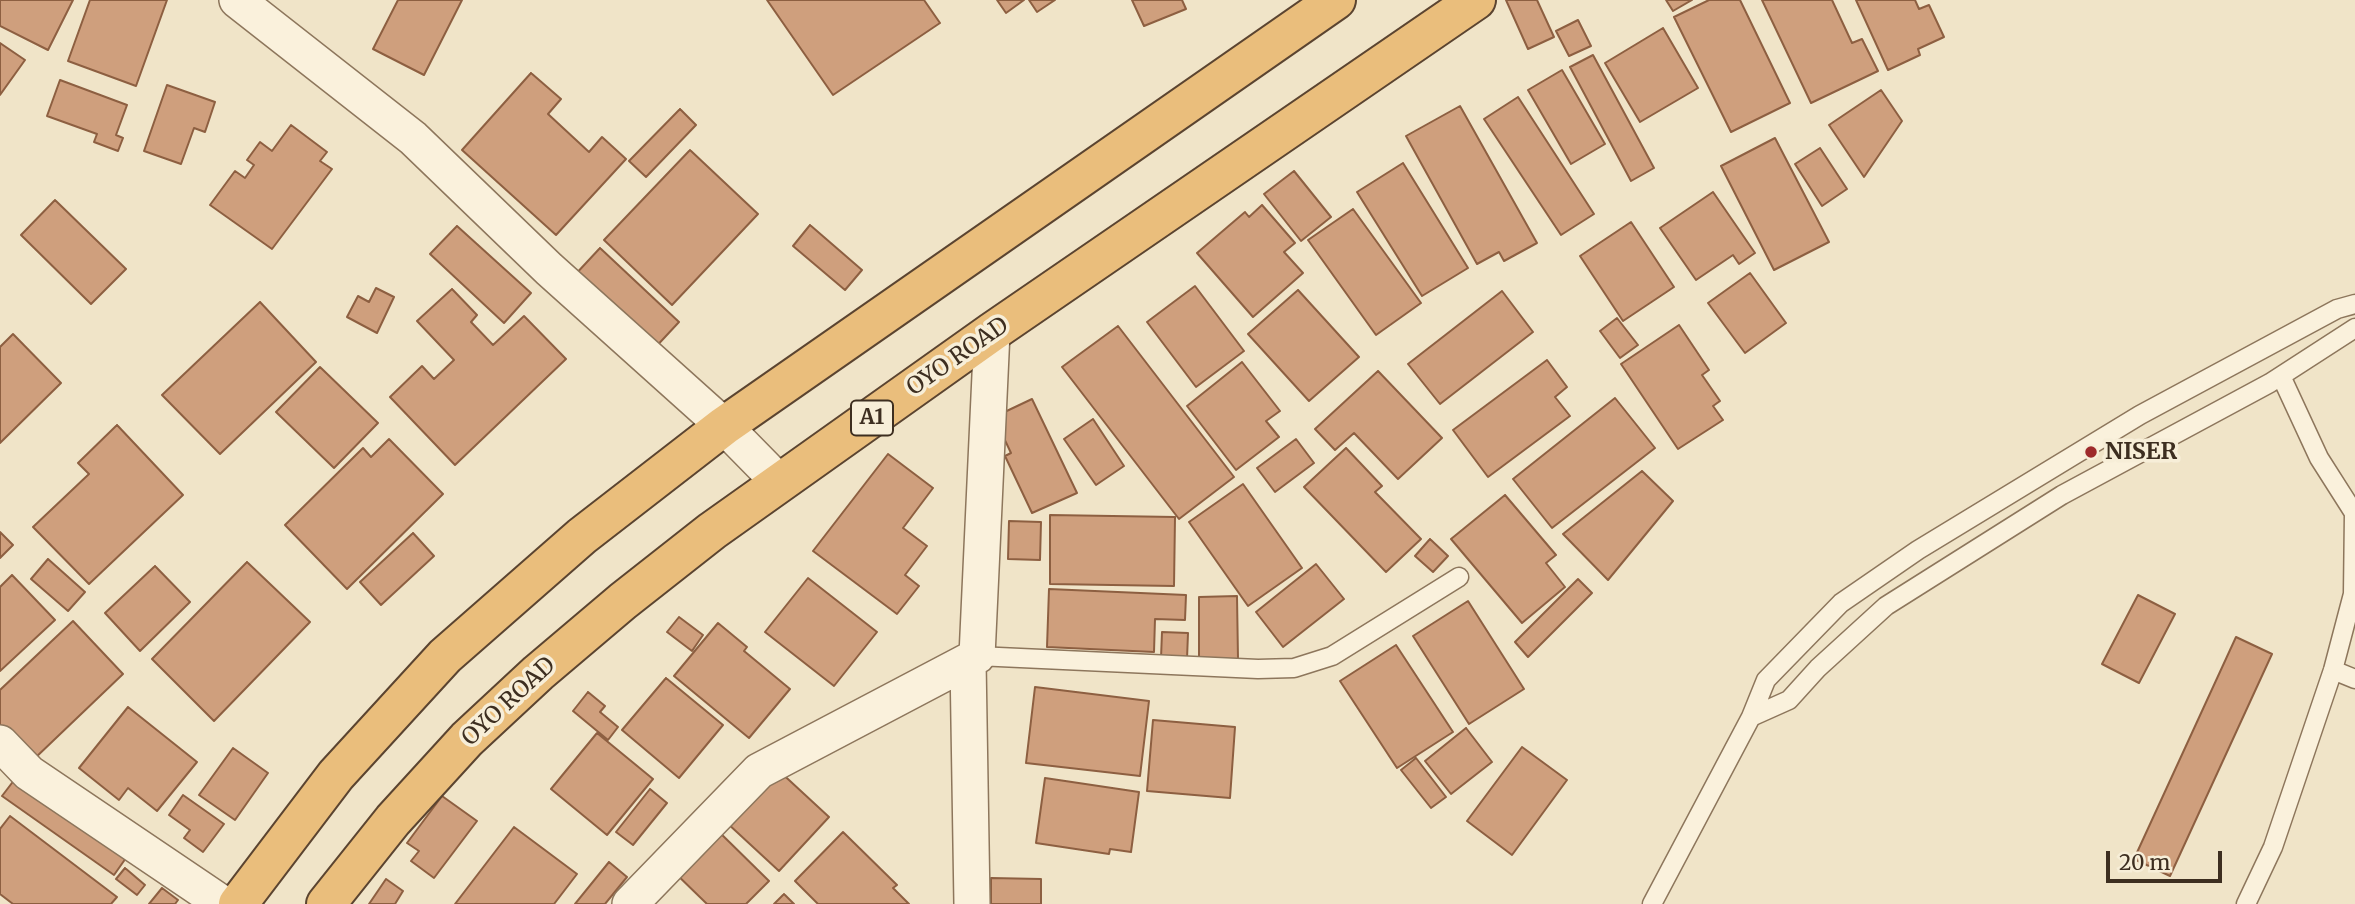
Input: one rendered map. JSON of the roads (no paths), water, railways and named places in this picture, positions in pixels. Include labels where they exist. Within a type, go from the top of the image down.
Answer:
[{"type":"highway","points":[[238,904],[336,775],[445,656],[582,536],[724,426],[1336,0]]},
{"type":"highway","name":"OYO ROAD","points":[[326,904],[393,820],[467,739],[623,601],[712,531],[992,332],[1476,0]]},
{"type":"street","points":[[237,0],[413,138],[549,269],[724,426],[780,483]]},
{"type":"street","points":[[972,904],[972,658],[992,332]]},
{"type":"street","points":[[629,904],[759,771],[972,658]]},
{"type":"street","points":[[0,743],[29,773],[223,904]]},
{"type":"lane","points":[[1652,904],[1751,717],[1766,680],[1841,603],[2140,415],[2337,309],[2355,304]]},
{"type":"lane","points":[[1751,717],[1789,701],[1818,668],[1886,606],[2062,495],[2281,376],[2355,328]]},
{"type":"lane","points":[[2246,904],[2273,847],[2333,670],[2353,594],[2354,513],[2319,458],[2281,376]]},
{"type":"lane","points":[[972,658],[1294,668],[1332,656],[1459,577]]},
{"type":"lane","points":[[2333,670],[2355,679]]},
{"type":"place","name":"NISER","points":[[2091,452]]}]
